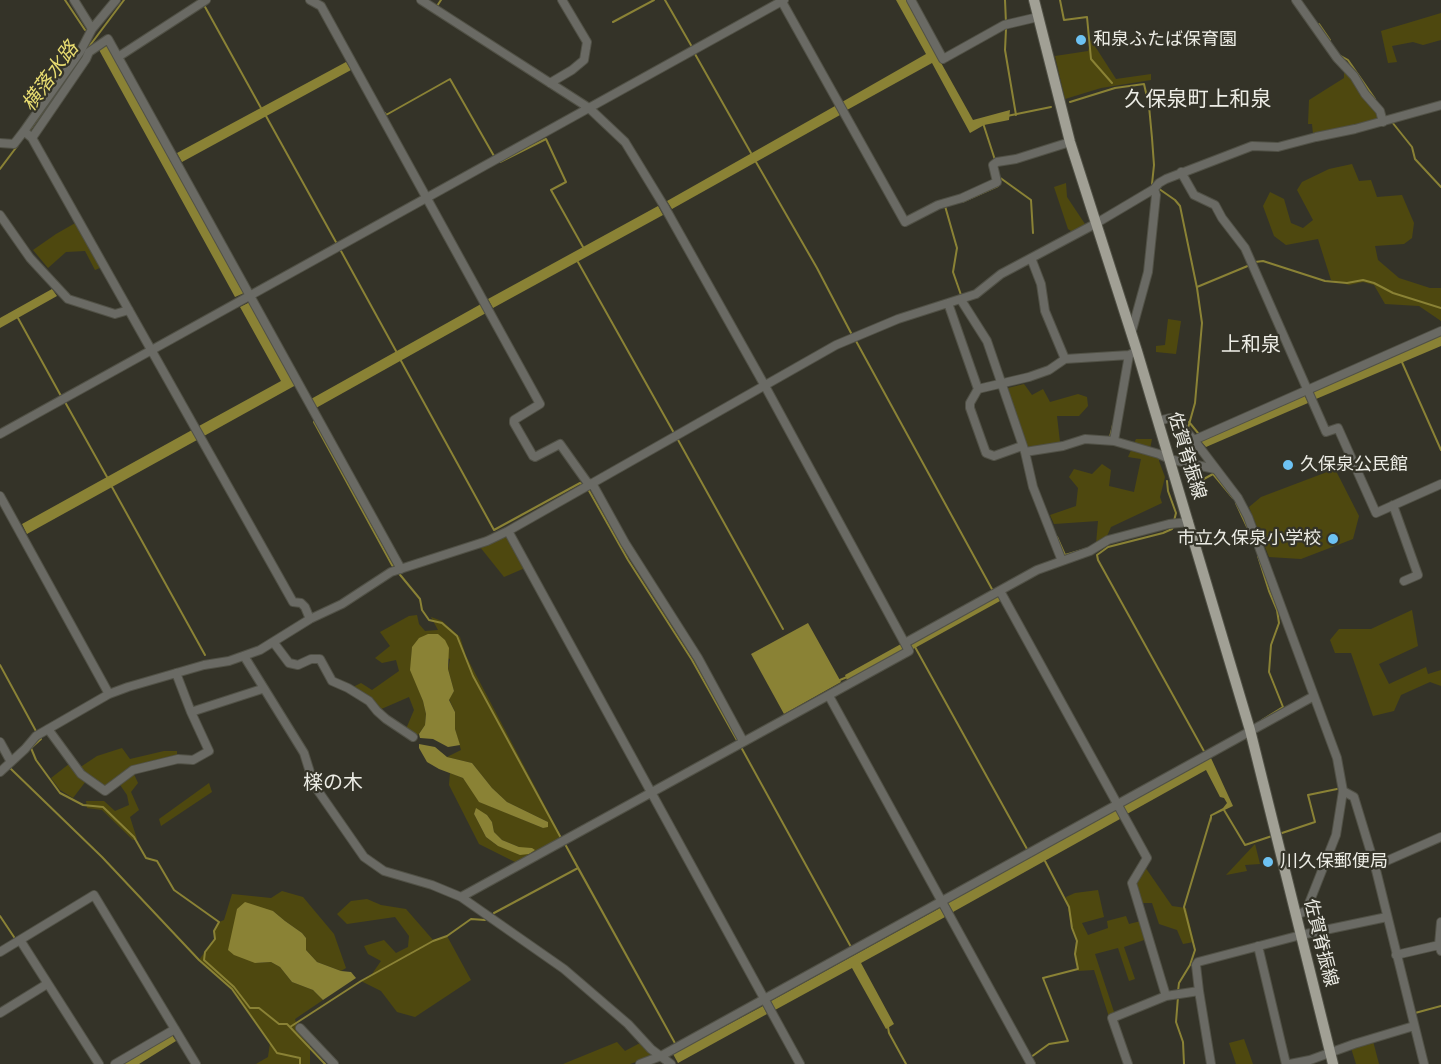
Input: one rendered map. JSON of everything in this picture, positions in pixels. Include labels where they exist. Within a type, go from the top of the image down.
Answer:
[{"type":"main road","name":"佐賀脊振線","points":[[1034,0],[1070,142],[1131,334],[1133,353],[1158,420],[1184,522],[1250,730],[1333,1064]]},
{"type":"street","points":[[74,0],[92,29]]},
{"type":"street","points":[[32,138],[83,55],[92,29],[116,0]]},
{"type":"street","points":[[310,0],[321,6],[540,404],[514,420],[533,456],[560,444],[698,658],[740,743]]},
{"type":"street","points":[[421,0],[589,108],[625,142],[665,208],[765,386],[909,651],[461,897]]},
{"type":"street","points":[[550,83],[584,60],[587,42],[562,0]]},
{"type":"street","points":[[0,434],[782,0],[905,222],[938,205],[962,198],[997,182],[995,163],[1016,159],[1070,142]]},
{"type":"street","points":[[911,0],[944,59],[1006,25],[1038,17]]},
{"type":"street","points":[[1296,0],[1337,58],[1354,76],[1365,94],[1380,111],[1383,122]]},
{"type":"street","points":[[118,57],[204,2]]},
{"type":"street","points":[[0,143],[14,144],[83,55],[108,39],[245,298],[310,404],[401,569]]},
{"type":"street","points":[[0,772],[42,732],[109,694],[176,673],[244,656],[342,604],[391,572],[487,541],[508,531],[854,336],[976,294],[1001,274],[1095,224],[1181,172],[1252,146],[1278,147],[1383,122],[1441,105]]},
{"type":"street","points":[[24,131],[32,138],[293,602],[301,603],[310,619]]},
{"type":"street","points":[[1181,172],[1194,195],[1215,205],[1252,263],[1326,432],[1338,428],[1376,513],[1441,484]]},
{"type":"street","points":[[1131,334],[1148,272],[1156,186]]},
{"type":"street","points":[[0,215],[30,258],[68,299],[115,314],[129,310]]},
{"type":"street","points":[[1031,258],[1041,284],[1045,311],[1065,359]]},
{"type":"street","points":[[961,300],[987,341],[1003,384],[1032,487],[1062,561]]},
{"type":"street","points":[[948,303],[978,389]]},
{"type":"street","points":[[1189,435],[1307,389],[1441,331]]},
{"type":"street","points":[[1114,441],[1133,353],[1065,359],[1049,370],[978,389],[970,403],[986,453],[994,456],[1023,449],[1063,446],[1085,439],[1114,441],[1169,459],[1215,469]]},
{"type":"street","points":[[1158,420],[1173,418],[1239,498],[1337,758],[1342,791],[1336,835],[1306,911],[1296,915]]},
{"type":"street","points":[[0,496],[109,694]]},
{"type":"street","points":[[1393,505],[1418,575],[1404,580]]},
{"type":"street","points":[[906,646],[1037,570],[1092,550],[1108,540],[1184,522]]},
{"type":"street","points":[[508,531],[800,1064]]},
{"type":"street","points":[[1000,591],[1147,858],[1132,883],[1174,995]]},
{"type":"street","points":[[274,642],[289,663],[298,665],[311,659],[320,659],[332,681],[369,700],[376,711],[414,737]]},
{"type":"street","points":[[244,656],[304,753],[314,785],[364,857],[384,871],[432,885],[461,897],[564,969],[666,1060]]},
{"type":"street","points":[[42,732],[81,774],[105,790],[133,770],[178,759],[193,760],[209,751],[176,673]]},
{"type":"street","points":[[191,712],[262,688]]},
{"type":"street","points":[[829,696],[1031,1064]]},
{"type":"street","points":[[640,1064],[666,1060],[768,1005],[852,950],[945,906],[1120,809],[1206,755],[1314,696]]},
{"type":"street","points":[[0,742],[11,762]]},
{"type":"street","points":[[1342,791],[1354,797],[1375,866],[1424,1064]]},
{"type":"street","points":[[1375,866],[1441,837]]},
{"type":"street","points":[[0,952],[94,895],[196,1064]]},
{"type":"street","points":[[1211,1064],[1199,991],[1197,963],[1302,935],[1387,917]]},
{"type":"street","points":[[1396,955],[1440,948],[1441,922]]},
{"type":"street","points":[[16,942],[99,1064]]},
{"type":"street","points":[[1258,946],[1288,1064],[1310,1060],[1414,1026]]},
{"type":"street","points":[[0,1013],[45,986]]},
{"type":"street","points":[[1128,1064],[1112,1018],[1174,995],[1199,991]]},
{"type":"street","points":[[300,1028],[334,1064]]},
{"type":"street","points":[[115,1064],[175,1029]]},
{"type":"shaded area","points":[[896,0],[906,0],[973,120],[1010,110],[1009,120],[984,125],[970,133],[932,63],[847,110],[842,102],[926,54]]},
{"type":"shaded area","points":[[1441,13],[1441,40],[1423,45],[1413,42],[1392,46],[1397,62],[1388,63],[1381,31]]},
{"type":"shaded area","points":[[1091,40],[1116,79],[1151,74],[1151,80],[1101,88],[1065,99],[1055,56],[1088,51]]},
{"type":"shaded area","points":[[107,43],[244,293],[235,297],[98,48]]},
{"type":"shaded area","points":[[346,62],[351,70],[182,162],[177,153]]},
{"type":"shaded area","points":[[1344,71],[1353,78],[1379,114],[1379,119],[1349,128],[1313,134],[1312,124],[1308,124],[1309,100],[1344,78]]},
{"type":"shaded area","points":[[835,106],[840,115],[672,209],[667,201]]},
{"type":"shaded area","points":[[1352,164],[1359,181],[1371,180],[1377,197],[1402,195],[1414,223],[1412,238],[1404,244],[1375,246],[1378,260],[1399,278],[1430,288],[1441,288],[1441,321],[1419,306],[1385,304],[1374,285],[1363,282],[1349,285],[1331,280],[1318,239],[1286,245],[1274,236],[1263,206],[1270,192],[1284,199],[1291,223],[1303,228],[1313,220],[1297,190],[1302,182],[1329,169]]},
{"type":"shaded area","points":[[1066,183],[1067,197],[1087,227],[1074,233],[1068,229],[1054,187]]},
{"type":"shaded area","points":[[658,206],[663,215],[493,308],[488,299]]},
{"type":"shaded area","points":[[77,222],[102,267],[95,270],[85,251],[66,252],[48,268],[33,250]]},
{"type":"shaded area","points":[[52,289],[57,296],[0,328],[0,318]]},
{"type":"shaded area","points":[[250,302],[296,385],[204,436],[199,426],[281,381],[240,307]]},
{"type":"shaded area","points":[[481,304],[486,313],[316,408],[311,399]]},
{"type":"shaded area","points":[[1168,319],[1181,321],[1176,354],[1156,352],[1156,346],[1165,345]]},
{"type":"shaded area","points":[[1441,335],[1441,346],[1316,399],[1312,391]]},
{"type":"shaded area","points":[[1024,384],[1032,395],[1043,389],[1050,402],[1078,394],[1087,397],[1088,406],[1079,416],[1057,416],[1060,442],[1027,449],[1008,388]]},
{"type":"shaded area","points":[[1304,394],[1308,403],[1206,447],[1200,440]]},
{"type":"shaded area","points":[[192,430],[197,440],[27,534],[22,524]]},
{"type":"shaded area","points":[[1136,439],[1152,439],[1150,449],[1159,456],[1165,477],[1160,497],[1162,503],[1111,527],[1107,536],[1096,544],[1098,521],[1054,524],[1050,515],[1076,506],[1078,488],[1069,477],[1074,469],[1092,474],[1102,464],[1111,470],[1109,486],[1134,492],[1141,459],[1128,457]]},
{"type":"shaded area","points":[[1335,469],[1359,516],[1353,539],[1301,559],[1269,557],[1249,507],[1261,497]]},
{"type":"shaded area","points":[[508,536],[525,568],[504,577],[480,547]]},
{"type":"shaded area","points":[[998,596],[1000,601],[913,649],[910,644]]},
{"type":"shaded area","points":[[1412,610],[1418,646],[1379,664],[1389,684],[1426,667],[1428,674],[1441,670],[1441,686],[1430,682],[1401,695],[1394,711],[1373,716],[1351,653],[1335,653],[1330,640],[1339,629],[1371,629]]},
{"type":"shaded area","points":[[417,615],[419,624],[425,631],[438,630],[431,617],[442,621],[460,637],[466,656],[562,838],[517,863],[479,844],[449,785],[450,773],[463,778],[480,802],[543,828],[548,822],[507,802],[492,788],[472,763],[447,757],[461,750],[455,729],[455,712],[449,699],[454,691],[448,669],[450,659],[412,647],[411,670],[426,714],[425,725],[419,734],[414,736],[406,729],[414,710],[409,697],[379,710],[353,687],[361,683],[372,690],[399,671],[396,660],[382,663],[375,658],[390,646],[380,632],[409,616]],"holes":[[[476,809],[487,815],[492,822],[494,832],[502,840],[519,847],[532,848],[498,846],[486,837],[474,814]]]},
{"type":"shaded area","points":[[808,623],[841,682],[784,714],[751,654]]},
{"type":"shaded area","points":[[428,634],[438,634],[449,648],[448,669],[454,691],[449,700],[455,712],[455,729],[460,745],[448,747],[433,739],[420,738],[419,734],[425,725],[426,714],[410,670],[412,647],[419,638]]},
{"type":"shaded area","points":[[901,644],[904,650],[847,680],[845,675]]},
{"type":"shaded area","points":[[419,744],[435,747],[447,757],[472,763],[492,788],[507,802],[548,822],[548,827],[543,828],[479,802],[463,778],[427,762]]},
{"type":"shaded area","points":[[122,748],[130,759],[164,751],[177,751],[177,761],[133,772],[138,783],[131,792],[139,810],[130,817],[137,839],[133,840],[102,810],[87,808],[86,801],[104,801],[115,811],[129,805],[127,795],[116,779],[105,789],[79,768],[97,756]]},
{"type":"shaded area","points":[[1211,758],[1233,806],[1212,816],[1211,823],[1210,815],[1227,803],[1224,798],[1220,797],[1206,770],[1127,814],[1122,806]]},
{"type":"shaded area","points":[[69,764],[86,781],[73,798],[60,790],[51,778]]},
{"type":"shaded area","points":[[209,783],[212,792],[161,826],[159,819]]},
{"type":"shaded area","points":[[476,808],[487,815],[492,822],[494,832],[502,840],[535,850],[529,854],[520,855],[498,846],[486,837],[474,814]]},
{"type":"shaded area","points":[[1116,810],[1120,819],[953,912],[948,903]]},
{"type":"shaded area","points":[[1255,844],[1260,864],[1245,865],[1247,871],[1226,875]]},
{"type":"shaded area","points":[[1145,867],[1172,906],[1186,908],[1194,942],[1183,944],[1177,930],[1159,924],[1152,903],[1141,903],[1135,882]]},
{"type":"shaded area","points":[[1098,890],[1104,917],[1082,923],[1088,935],[1108,928],[1107,921],[1126,916],[1129,924],[1141,921],[1147,939],[1124,947],[1135,979],[1129,981],[1118,948],[1095,954],[1115,1015],[1109,1017],[1094,970],[1078,971],[1075,954],[1077,941],[1066,897],[1075,893]]},
{"type":"shaded area","points":[[282,891],[303,897],[334,934],[346,968],[341,971],[317,962],[306,950],[306,938],[302,933],[273,911],[255,963],[271,962],[280,967],[292,982],[313,990],[323,1000],[295,1019],[298,1030],[310,1043],[310,1064],[256,1064],[268,1057],[270,1043],[232,989],[199,960],[214,939],[214,931],[219,922],[224,920],[232,894],[271,898]]},
{"type":"shaded area","points":[[367,899],[381,905],[406,909],[433,940],[447,936],[471,980],[415,1017],[397,1012],[381,991],[361,981],[372,974],[381,961],[368,954],[364,946],[384,940],[396,953],[408,947],[409,936],[395,917],[347,924],[337,914],[351,901]]},
{"type":"shaded area","points":[[245,902],[273,911],[302,933],[306,938],[306,950],[317,962],[341,971],[351,972],[356,978],[323,1000],[313,990],[292,982],[280,967],[271,962],[255,963],[234,955],[228,950],[237,909]]},
{"type":"shaded area","points":[[940,908],[945,917],[861,963],[894,1024],[886,1029],[852,968],[775,1010],[771,1001]]},
{"type":"shaded area","points":[[763,1006],[767,1014],[678,1063],[673,1054]]},
{"type":"shaded area","points":[[172,1035],[176,1041],[139,1064],[124,1064]]},
{"type":"shaded area","points":[[1244,1039],[1253,1064],[1236,1064],[1229,1043]]},
{"type":"shaded area","points":[[1373,1041],[1379,1064],[1356,1064],[1351,1048]]},
{"type":"shaded area","points":[[617,1042],[625,1051],[640,1043],[653,1056],[630,1064],[563,1064]]},
{"type":"waterway","points":[[65,0],[85,30]]},
{"type":"waterway","name":"横落水路","points":[[88,48],[124,0]]},
{"type":"waterway","points":[[437,6],[441,0]]},
{"type":"waterway","points":[[613,22],[654,0]]},
{"type":"waterway","points":[[665,0],[692,47]]},
{"type":"waterway","points":[[1005,0],[1006,23]]},
{"type":"waterway","points":[[1060,0],[1064,20],[1087,17],[1091,59],[1112,83]]},
{"type":"waterway","points":[[204,5],[261,108]]},
{"type":"waterway","points":[[1319,24],[1330,40]]},
{"type":"waterway","points":[[1006,29],[1005,50],[1016,115]]},
{"type":"waterway","points":[[695,54],[751,153]]},
{"type":"waterway","name":"横落水路","points":[[29,131],[83,55]]},
{"type":"waterway","points":[[1339,55],[1348,60],[1375,99]]},
{"type":"waterway","points":[[385,113],[386,115],[450,79],[494,156]]},
{"type":"waterway","points":[[1070,102],[1115,88],[1144,84],[1152,138],[1154,165],[1152,184],[1180,206],[1202,323],[1195,403],[1188,428]]},
{"type":"waterway","points":[[1007,116],[1051,107]]},
{"type":"waterway","points":[[266,116],[337,244]]},
{"type":"waterway","points":[[1392,122],[1412,147],[1415,159],[1441,187]]},
{"type":"waterway","points":[[983,123],[995,160]]},
{"type":"waterway","points":[[500,162],[546,139],[566,182],[551,190],[583,247]]},
{"type":"waterway","name":"横落水路","points":[[0,169],[18,145]]},
{"type":"waterway","points":[[756,162],[817,268],[851,333]]},
{"type":"waterway","points":[[999,177],[1031,200],[1033,233]]},
{"type":"waterway","points":[[962,202],[998,186]]},
{"type":"waterway","points":[[945,206],[957,248],[953,272],[961,295]]},
{"type":"waterway","points":[[341,251],[396,351]]},
{"type":"waterway","points":[[1255,262],[1263,261],[1325,281],[1347,283],[1363,280],[1393,293],[1441,308]]},
{"type":"waterway","points":[[578,262],[674,433]]},
{"type":"waterway","points":[[1197,287],[1250,265]]},
{"type":"waterway","points":[[18,318],[61,396]]},
{"type":"waterway","points":[[856,341],[993,591]]},
{"type":"waterway","points":[[400,359],[494,530],[580,483],[583,486]]},
{"type":"waterway","points":[[1401,360],[1441,450]]},
{"type":"waterway","points":[[65,402],[107,477]]},
{"type":"waterway","points":[[314,422],[392,565],[420,599],[422,610],[429,620],[442,623],[457,636],[473,676],[561,838]]},
{"type":"waterway","points":[[1189,422],[1198,433]]},
{"type":"waterway","points":[[1110,437],[1113,425]]},
{"type":"waterway","points":[[1178,455],[1186,448],[1187,437]]},
{"type":"waterway","points":[[677,438],[783,629]]},
{"type":"waterway","points":[[1189,487],[1213,474],[1233,498]]},
{"type":"waterway","points":[[1167,481],[1176,513],[1174,521]]},
{"type":"waterway","points":[[112,487],[205,655]]},
{"type":"waterway","points":[[588,489],[628,560],[692,660],[738,742]]},
{"type":"waterway","points":[[1236,503],[1249,531]]},
{"type":"waterway","points":[[1173,527],[1163,533],[1108,547],[1097,555],[1205,753]]},
{"type":"waterway","points":[[1057,537],[1065,555],[1089,548]]},
{"type":"waterway","points":[[1258,556],[1277,610],[1279,623],[1271,645],[1269,672],[1283,707],[1262,720]]},
{"type":"waterway","points":[[915,647],[1027,849]]},
{"type":"waterway","points":[[0,665],[37,733]]},
{"type":"waterway","points":[[840,680],[847,677]]},
{"type":"waterway","points":[[40,738],[31,748],[36,760],[60,793],[83,805],[103,807],[134,837],[146,858],[157,861],[174,890],[219,922],[214,931],[215,939],[205,952],[204,960],[234,987],[250,1008],[259,1008],[279,1024],[287,1024],[325,1064]]},
{"type":"waterway","points":[[741,747],[851,947]]},
{"type":"waterway","points":[[9,769],[102,857],[199,960],[232,989],[277,1053],[300,1058],[300,1064]]},
{"type":"waterway","points":[[1282,833],[1315,822],[1308,795],[1337,789]]},
{"type":"waterway","points":[[1224,810],[1245,845],[1272,836]]},
{"type":"waterway","points":[[1178,991],[1179,983],[1190,965],[1195,950],[1184,907],[1211,817]]},
{"type":"waterway","points":[[565,844],[676,1045],[578,868],[565,844]]},
{"type":"waterway","points":[[1035,1064],[1031,1057],[1049,1044],[1068,1041],[1043,978],[1078,969],[1075,954],[1077,941],[1072,928],[1069,907],[1045,861]]},
{"type":"waterway","points":[[494,913],[578,868]]},
{"type":"waterway","points":[[0,916],[16,940]]},
{"type":"waterway","points":[[290,1027],[361,981],[433,941],[447,936],[471,919],[485,920]]},
{"type":"waterway","points":[[1178,997],[1176,1022],[1183,1042],[1184,1064]]},
{"type":"waterway","points":[[1415,1013],[1441,1006]]},
{"type":"waterway","points":[[888,1027],[906,1064]]},
{"type":"place","name":"和泉ふたば保育園","points":[[1081,40]]},
{"type":"place","name":"久保泉公民館","points":[[1288,465]]},
{"type":"place","name":"市立久保泉小学校","points":[[1333,539]]},
{"type":"place","name":"川久保郵便局","points":[[1268,862]]},
{"type":"district","name":"久保泉町上和泉","points":[[1198,100]]},
{"type":"district","name":"上和泉","points":[[1251,346]]},
{"type":"district","name":"檪の木","points":[[333,784]]}]
